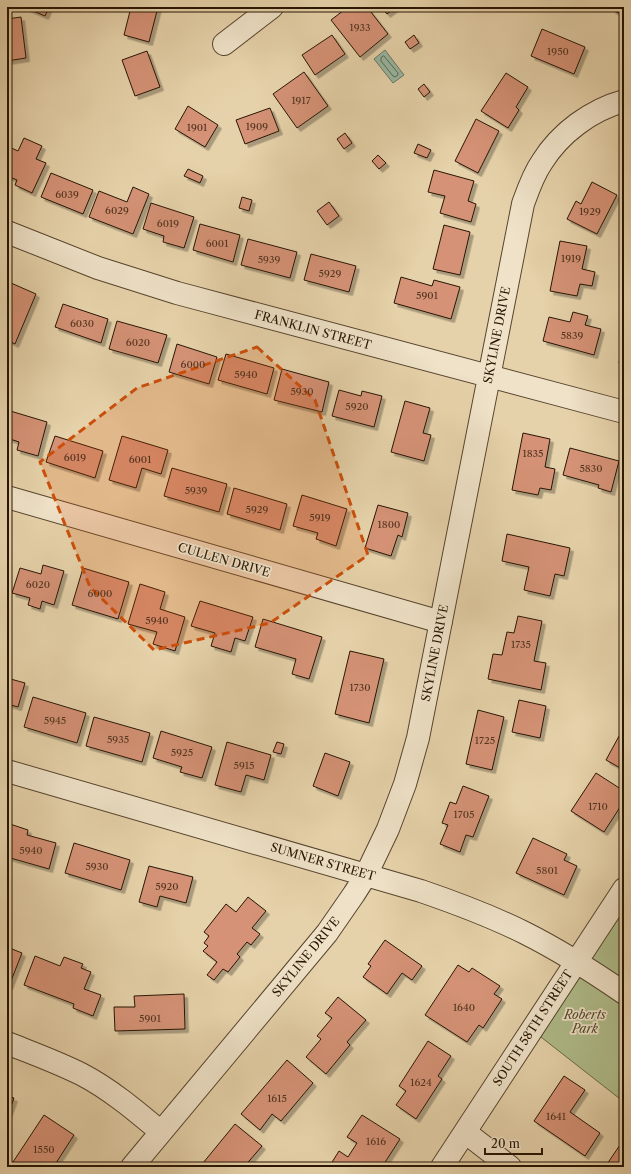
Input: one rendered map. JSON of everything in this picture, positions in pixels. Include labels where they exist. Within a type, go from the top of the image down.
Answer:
[{"type":"street","points":[[224,44],[272,7]]},
{"type":"street","name":"SKYLINE DRIVE","points":[[132,1167],[327,933],[366,875],[388,829],[405,784],[418,738],[523,204],[531,182],[542,162],[560,138],[583,119],[609,105],[624,101]]},
{"type":"street","name":"FRANKLIN STREET","points":[[7,232],[98,268],[177,294],[624,412]]},
{"type":"street","name":"CULLEN DRIVE","points":[[7,497],[441,622]]},
{"type":"street","name":"SUMNER STREET","points":[[7,771],[421,891],[470,909],[524,933],[577,962],[624,992]]},
{"type":"street","name":"SOUTH 58TH STREET","points":[[442,1167],[624,889]]},
{"type":"street","points":[[7,1043],[82,1074],[123,1100],[161,1132]]},
{"type":"street","points":[[465,1132],[510,1167]]},
{"type":"highlighted area","points":[[257,347],[315,400],[368,555],[270,623],[154,650],[90,587],[40,462],[137,388]]},
{"type":"green space","name":"Roberts Park","points":[[624,889],[624,1102],[532,1030]]},
{"type":"water","points":[[385,50],[404,75],[393,83],[374,59]]},
{"type":"building","points":[[24,7],[49,7],[45,16]]},
{"type":"building","points":[[131,7],[158,7],[149,42],[124,35]]},
{"type":"building","points":[[348,7],[367,7],[388,34],[360,57],[331,20]]},
{"type":"building","points":[[381,7],[396,7],[387,14]]},
{"type":"building","points":[[613,7],[624,7],[624,15],[612,10]]},
{"type":"building","points":[[21,17],[26,58],[7,61],[7,19]]},
{"type":"building","points":[[542,29],[585,47],[574,74],[531,56]]},
{"type":"building","points":[[332,35],[345,54],[315,75],[302,55]]},
{"type":"building","points":[[414,35],[419,43],[410,49],[405,42]]},
{"type":"building","points":[[147,51],[160,87],[135,96],[122,60]]},
{"type":"building","points":[[304,72],[328,106],[297,128],[273,94]]},
{"type":"building","points":[[506,73],[528,87],[516,107],[519,110],[508,128],[481,111]]},
{"type":"building","points":[[424,84],[430,92],[424,97],[418,89]]},
{"type":"building","points":[[188,106],[218,125],[205,147],[175,129]]},
{"type":"building","points":[[270,108],[279,131],[245,144],[236,120]]},
{"type":"building","points":[[476,119],[499,131],[478,173],[455,161]]},
{"type":"building","points":[[345,133],[352,143],[344,149],[337,139]]},
{"type":"building","points":[[24,138],[42,146],[36,159],[46,163],[32,193],[15,185],[17,180],[7,176],[7,146],[18,151]]},
{"type":"building","points":[[418,144],[431,150],[427,158],[414,153]]},
{"type":"building","points":[[378,155],[386,163],[379,169],[372,161]]},
{"type":"building","points":[[188,169],[203,176],[200,183],[184,176]]},
{"type":"building","points":[[434,170],[474,181],[468,201],[476,204],[471,222],[440,213],[445,196],[428,192]]},
{"type":"building","points":[[51,173],[93,190],[83,214],[41,197]]},
{"type":"building","points":[[592,182],[617,195],[597,234],[567,219],[576,201],[581,204]]},
{"type":"building","points":[[133,187],[149,194],[133,234],[89,217],[99,191],[127,202]]},
{"type":"building","points":[[242,197],[252,200],[249,211],[239,208]]},
{"type":"building","points":[[329,202],[339,216],[327,225],[317,211]]},
{"type":"building","points":[[151,203],[194,217],[184,248],[163,242],[164,236],[143,229]]},
{"type":"building","points":[[200,224],[240,235],[233,262],[193,250]]},
{"type":"building","points":[[444,225],[470,232],[460,275],[433,269]]},
{"type":"building","points":[[248,239],[297,252],[290,278],[241,265]]},
{"type":"building","points":[[560,241],[587,246],[582,269],[595,272],[592,286],[580,284],[577,296],[550,291]]},
{"type":"building","points":[[311,254],[356,266],[349,292],[304,280]]},
{"type":"building","points":[[401,277],[432,286],[434,280],[460,287],[451,319],[394,303]]},
{"type":"building","points":[[11,283],[36,294],[15,344],[7,340],[7,292]]},
{"type":"building","points":[[63,304],[108,319],[101,343],[55,327]]},
{"type":"building","points":[[573,312],[588,316],[585,325],[601,329],[594,355],[543,341],[549,317],[570,322]]},
{"type":"building","points":[[117,321],[167,335],[158,363],[109,349]]},
{"type":"building","points":[[177,344],[217,357],[209,384],[169,372]]},
{"type":"building","points":[[624,344],[624,364],[619,363]]},
{"type":"building","points":[[226,354],[274,368],[267,394],[218,380]]},
{"type":"building","points":[[282,369],[329,382],[322,412],[274,400]]},
{"type":"building","points":[[339,390],[361,396],[362,391],[382,396],[374,427],[332,416]]},
{"type":"building","points":[[405,401],[430,408],[423,433],[431,435],[424,461],[391,452]]},
{"type":"building","points":[[7,410],[47,422],[38,456],[17,450],[19,442],[7,438]]},
{"type":"building","points":[[523,433],[550,439],[545,467],[555,469],[551,490],[540,488],[538,495],[512,490]]},
{"type":"building","points":[[55,436],[103,451],[95,478],[46,462]]},
{"type":"building","points":[[122,436],[168,450],[161,474],[142,468],[136,488],[109,480]]},
{"type":"building","points":[[570,448],[619,461],[611,492],[598,488],[599,485],[563,475]]},
{"type":"building","points":[[172,468],[227,484],[219,512],[164,496]]},
{"type":"building","points":[[624,471],[624,485],[620,484]]},
{"type":"building","points":[[234,488],[287,504],[280,530],[227,514]]},
{"type":"building","points":[[302,495],[347,509],[336,546],[316,539],[318,533],[293,526]]},
{"type":"building","points":[[378,505],[408,513],[402,537],[398,535],[391,556],[365,548]]},
{"type":"building","points":[[507,534],[570,548],[564,576],[555,574],[550,596],[524,590],[529,567],[502,561]]},
{"type":"building","points":[[43,565],[64,571],[54,605],[42,601],[40,609],[28,605],[30,598],[12,593],[20,568],[41,574]]},
{"type":"building","points":[[83,568],[129,582],[118,619],[72,605]]},
{"type":"building","points":[[140,584],[165,592],[160,609],[185,617],[175,651],[153,644],[157,632],[128,624]]},
{"type":"building","points":[[200,601],[253,617],[245,641],[235,638],[231,652],[211,646],[215,633],[191,626]]},
{"type":"building","points":[[518,616],[542,621],[534,661],[546,663],[541,690],[488,679],[493,654],[502,655],[507,632],[514,633]]},
{"type":"building","points":[[263,619],[322,637],[309,679],[292,674],[296,659],[255,647]]},
{"type":"building","points":[[350,651],[384,659],[369,723],[335,714]]},
{"type":"building","points":[[7,678],[25,683],[18,707],[7,704]]},
{"type":"building","points":[[33,697],[86,713],[77,743],[24,727]]},
{"type":"building","points":[[519,700],[546,706],[540,738],[512,732]]},
{"type":"building","points":[[478,710],[504,717],[492,770],[466,764]]},
{"type":"building","points":[[94,717],[150,733],[142,762],[86,746]]},
{"type":"building","points":[[624,727],[624,770],[606,760]]},
{"type":"building","points":[[161,731],[212,747],[202,778],[180,772],[182,767],[153,758]]},
{"type":"building","points":[[227,742],[271,755],[264,780],[246,775],[241,792],[215,785]]},
{"type":"building","points":[[277,742],[284,744],[281,754],[273,752]]},
{"type":"building","points":[[325,753],[350,762],[338,796],[313,786]]},
{"type":"building","points":[[596,773],[624,791],[624,801],[604,832],[571,811]]},
{"type":"building","points":[[463,786],[489,796],[473,837],[466,835],[460,852],[440,844],[448,825],[442,823],[450,802],[456,804]]},
{"type":"building","points":[[7,823],[28,830],[27,835],[56,843],[49,869],[7,857]]},
{"type":"building","points":[[533,838],[567,854],[564,860],[577,866],[564,895],[516,873]]},
{"type":"building","points":[[74,843],[130,860],[121,890],[65,873]]},
{"type":"building","points":[[149,866],[193,877],[186,903],[160,896],[157,907],[139,902]]},
{"type":"building","points":[[248,897],[266,911],[252,928],[260,934],[251,945],[247,942],[237,954],[240,957],[228,972],[223,969],[214,980],[207,975],[217,962],[203,951],[208,946],[204,943],[209,936],[204,932],[226,904],[236,912]]},
{"type":"building","points":[[385,940],[422,966],[412,980],[402,973],[387,994],[363,977],[371,966],[368,964]]},
{"type":"building","points":[[7,947],[22,953],[9,986],[7,986]]},
{"type":"building","points":[[35,956],[60,966],[64,957],[83,964],[81,968],[91,972],[84,989],[101,995],[93,1016],[73,1008],[74,1004],[24,985]]},
{"type":"building","points":[[458,965],[469,972],[472,968],[500,986],[494,994],[502,999],[483,1028],[479,1025],[467,1042],[425,1015]]},
{"type":"building","points":[[184,994],[185,1029],[115,1031],[114,1007],[135,1007],[134,996]]},
{"type":"building","points":[[338,997],[366,1020],[347,1042],[350,1045],[326,1074],[306,1057],[321,1039],[317,1036],[332,1018],[325,1013]]},
{"type":"building","points":[[428,1041],[451,1056],[438,1076],[442,1079],[416,1119],[396,1105],[406,1091],[399,1086]]},
{"type":"building","points":[[287,1060],[313,1083],[281,1121],[272,1114],[260,1130],[241,1114]]},
{"type":"building","points":[[564,1076],[585,1090],[570,1112],[600,1133],[585,1156],[534,1121]]},
{"type":"building","points":[[7,1096],[14,1098],[7,1117]]},
{"type":"building","points":[[44,1115],[74,1135],[56,1163],[62,1166],[15,1167],[11,1165]]},
{"type":"building","points":[[362,1115],[400,1139],[382,1167],[329,1167],[339,1151],[348,1157],[357,1143],[347,1137]]},
{"type":"building","points":[[235,1124],[262,1146],[244,1167],[208,1167],[203,1163]]},
{"type":"building","points":[[622,1142],[624,1144],[624,1167],[605,1167]]}]
